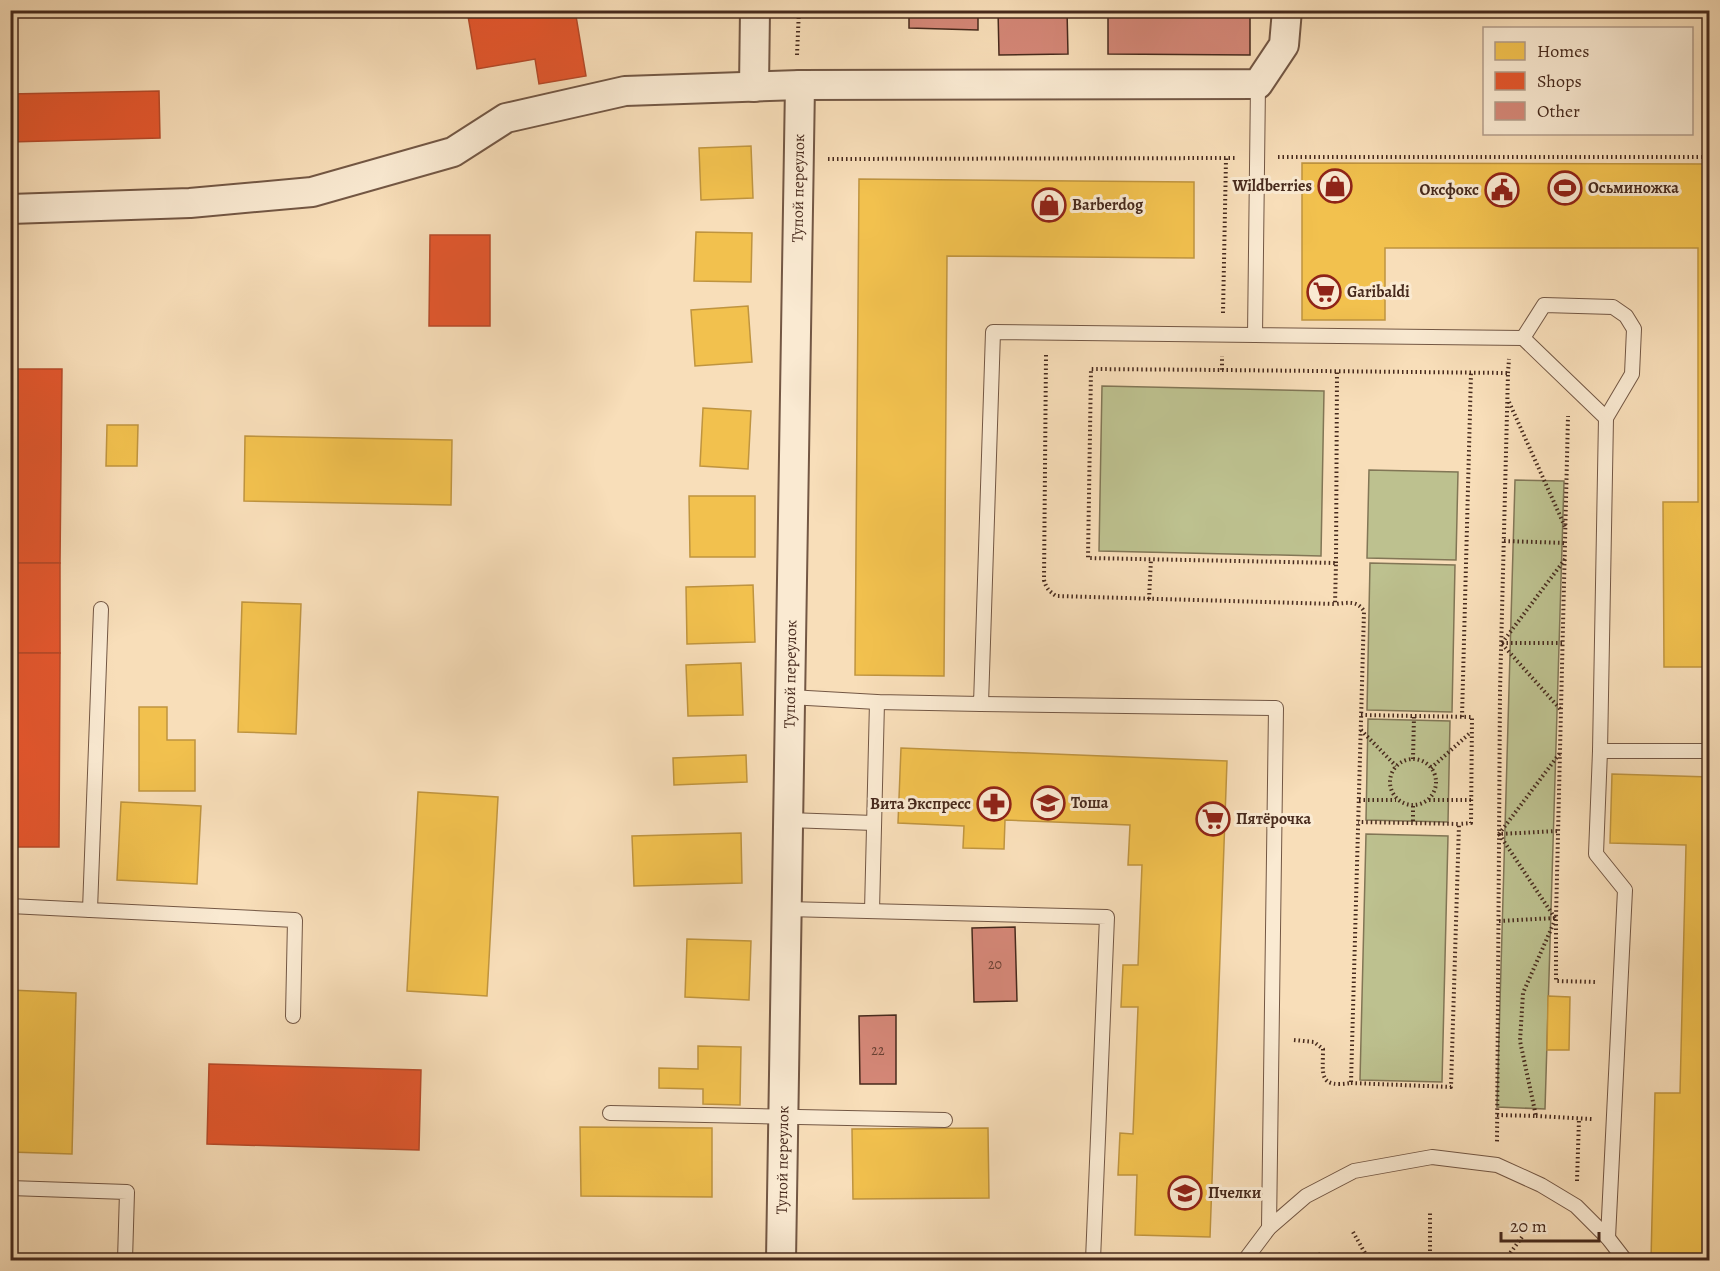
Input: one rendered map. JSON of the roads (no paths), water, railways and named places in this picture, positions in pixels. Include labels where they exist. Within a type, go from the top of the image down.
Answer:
[{"type":"street","points":[[754,87],[755,10]]},
{"type":"street","points":[[10,209],[190,203],[312,192],[453,152],[506,118],[625,91],[798,85],[1258,84],[1284,45],[1287,10]]},
{"type":"street","name":"Тупой переулок","points":[[781,1260],[798,85]]},
{"type":"lane","points":[[1255,335],[1258,84]]},
{"type":"lane","points":[[1524,338],[1544,305],[1613,308],[1626,316],[1634,329],[1632,374],[1606,418],[1596,854],[1625,890],[1608,1238]]},
{"type":"lane","points":[[981,704],[993,332],[1524,338],[1606,418]]},
{"type":"lane","points":[[90,910],[101,609]]},
{"type":"lane","points":[[790,697],[877,702],[1276,708],[1269,1228]]},
{"type":"lane","points":[[872,911],[877,702]]},
{"type":"lane","points":[[1600,751],[1710,751]]},
{"type":"lane","points":[[788,820],[874,824]]},
{"type":"lane","points":[[10,906],[295,920],[293,1016]]},
{"type":"lane","points":[[786,909],[1107,917],[1093,1260]]},
{"type":"lane","points":[[610,1113],[945,1120]]},
{"type":"lane","points":[[1245,1260],[1269,1228],[1306,1196],[1354,1171],[1432,1157],[1497,1165],[1541,1185],[1576,1206],[1608,1238],[1625,1260]]},
{"type":"lane","points":[[10,1188],[127,1192],[125,1260]]},
{"type":"place","name":"Wildberries","points":[[1335,186]]},
{"type":"place","name":"Осьминожка","points":[[1565,188]]},
{"type":"place","name":"Оксфокс","points":[[1502,190]]},
{"type":"place","name":"Barberdog","points":[[1049,205]]},
{"type":"place","name":"Garibaldi","points":[[1324,292]]},
{"type":"place","name":"Тоша","points":[[1048,803]]},
{"type":"place","name":"Вита Экспресс","points":[[994,804]]},
{"type":"place","name":"Пятёрочка","points":[[1213,819]]},
{"type":"place","name":"Пчелки","points":[[1185,1193]]}]
